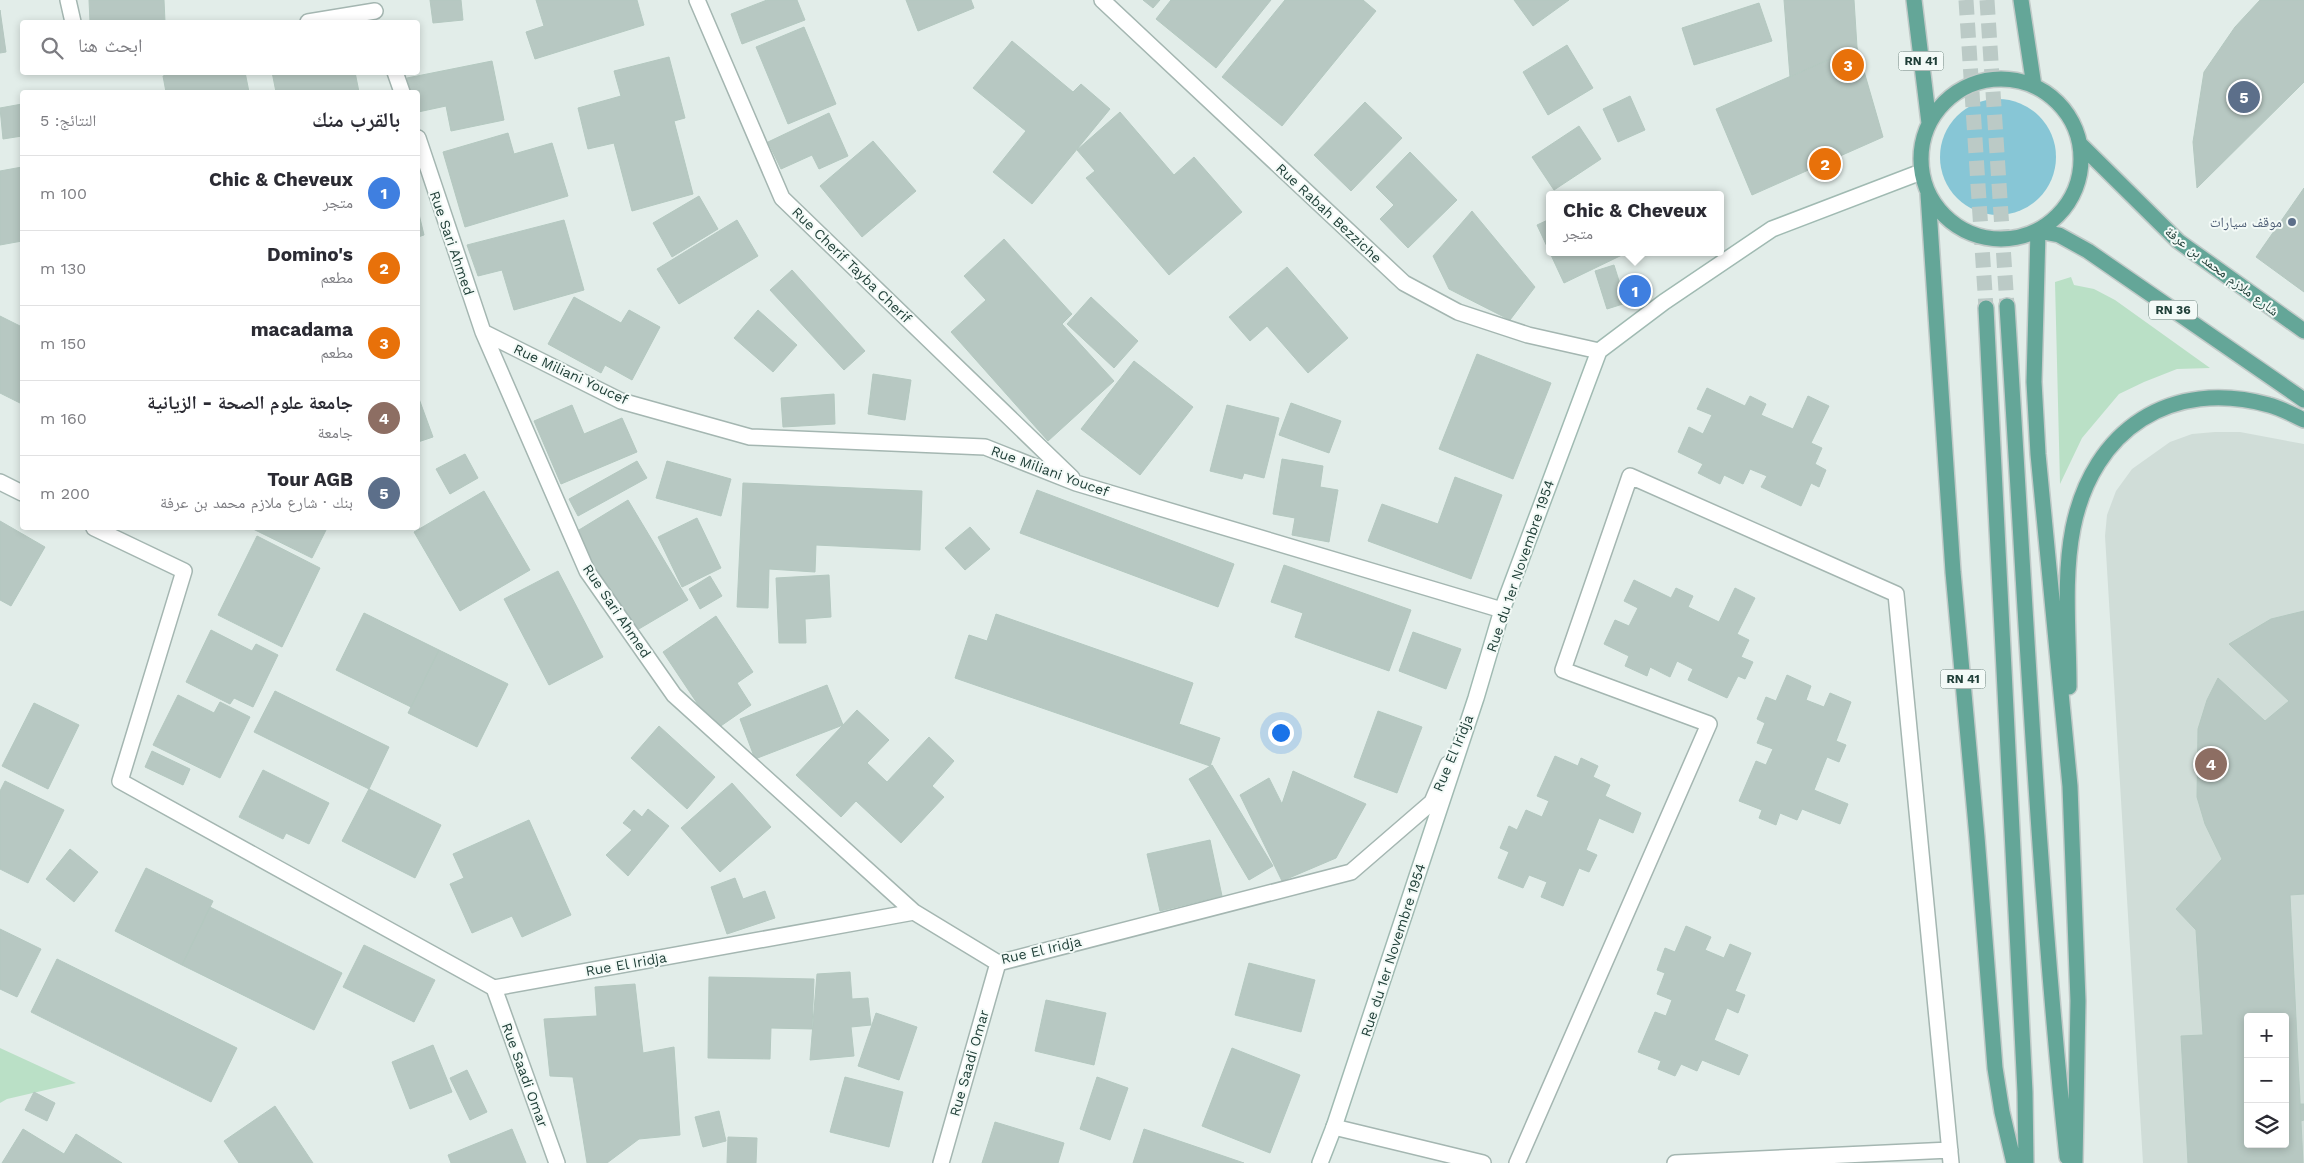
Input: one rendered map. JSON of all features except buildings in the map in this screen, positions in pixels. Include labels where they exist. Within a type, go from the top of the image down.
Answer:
[{"type":"main road","name":"RN 41","points":[[1914,0],[1929,123]]},
{"type":"main road","points":[[2021,0],[2034,86]]},
{"type":"main road","points":[[2010,79],[2034,86],[2050,95],[2064,109],[2074,126],[2080,144],[2080,170],[2074,194],[2058,216],[2038,231],[2019,238],[1998,240],[1976,236],[1951,222],[1940,212],[1928,194],[1922,172],[1921,147],[1929,123],[1943,103],[1963,88],[1986,80],[2010,79]]},
{"type":"main road","name":"شارع ملازم محمد بن عرفة","points":[[2080,144],[2178,241],[2304,331]]},
{"type":"main road","name":"RN 41","points":[[1928,194],[1953,572],[1995,1068],[2002,1112],[2014,1163]]},
{"type":"main road","points":[[2038,231],[2034,391],[2039,464],[2070,786]]},
{"type":"main road","name":"RN 36","points":[[2038,231],[2059,235],[2088,251],[2304,400]]},
{"type":"main road","points":[[2007,306],[2044,902],[2052,1014],[2068,1163]]},
{"type":"main road","name":"RN 41","points":[[1986,308],[2025,1092],[2026,1163]]},
{"type":"main road","points":[[2075,1163],[2078,1001],[2070,786],[2068,568],[2073,529],[2080,498],[2095,469],[2116,438],[2141,419],[2183,401],[2210,397],[2240,399],[2271,406],[2304,420]]},
{"type":"street","points":[[68,0],[73,20]]},
{"type":"street","name":"Rue Cherif Tayba Cherif","points":[[696,0],[782,198],[1076,483]]},
{"type":"street","name":"Rue Rabah Bezziche","points":[[1102,0],[1404,283],[1458,312],[1528,335],[1599,352]]},
{"type":"street","points":[[320,20],[375,11]]},
{"type":"street","points":[[396,75],[401,90]]},
{"type":"street","name":"Rue Sari Ahmed","points":[[420,144],[483,332],[587,571],[674,695],[914,912]]},
{"type":"street","points":[[1599,352],[1664,302],[1772,229],[1922,172]]},
{"type":"street","name":"Rue Miliani Youcef","points":[[483,332],[621,401],[750,437],[985,447],[1076,483],[1502,610]]},
{"type":"street","name":"Rue du 1er Novembre 1954","points":[[1320,1163],[1334,1127],[1476,698],[1502,610],[1599,352]]},
{"type":"street","points":[[1517,1163],[1709,724],[1563,670],[1630,476],[1896,594],[1951,1157],[1675,1163]]},
{"type":"street","points":[[0,482],[20,492]]},
{"type":"street","points":[[98,530],[184,571],[120,781],[494,988]]},
{"type":"street","name":"Rue El Iridja","points":[[494,988],[914,912],[998,963],[1351,872],[1432,802],[1476,698]]},
{"type":"street","name":"Rue Saadi Omar","points":[[941,1163],[998,963]]},
{"type":"street","name":"Rue Saadi Omar","points":[[494,988],[557,1163]]},
{"type":"street","points":[[1334,1127],[1483,1163]]},
{"type":"shaded area","points":[[2240,432],[2304,444],[2304,1163],[2143,1163],[2105,536],[2107,515],[2116,491],[2132,469],[2170,442],[2192,434]]},
{"type":"green space","points":[[2071,277],[2074,285],[2094,289],[2115,300],[2210,368],[2177,369],[2119,394],[2082,438],[2060,484],[2055,282]]},
{"type":"green space","points":[[0,1048],[76,1083],[7,1099],[0,1103]]},
{"type":"water","points":[[1998,99],[2020,103],[2039,116],[2052,135],[2056,157],[2052,179],[2039,198],[2020,211],[1998,215],[1976,211],[1957,198],[1944,179],[1940,157],[1944,135],[1957,116],[1976,103]]},
{"type":"tunnel","points":[[1966,0],[1986,308]]},
{"type":"tunnel","points":[[1987,0],[2007,306]]},
{"type":"place","name":"macadama","points":[[1848,65]]},
{"type":"place","name":"Tour AGB","points":[[2244,97]]},
{"type":"place","name":"Domino's","points":[[1825,164]]},
{"type":"place","name":"موقف سيارات","points":[[2292,222]]},
{"type":"place","name":"Chic & Cheveux","points":[[1635,291]]},
{"type":"place","name":"جامعة علوم الصحة - الزيانية","points":[[2211,764]]}]
